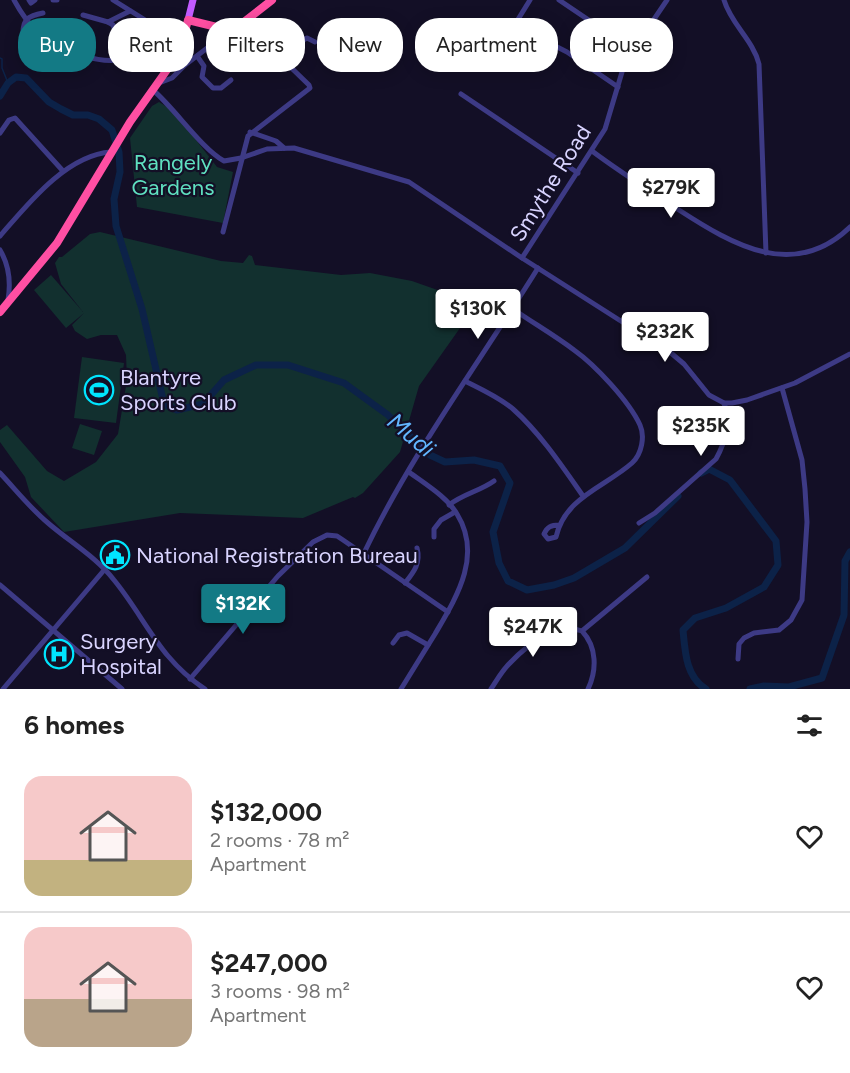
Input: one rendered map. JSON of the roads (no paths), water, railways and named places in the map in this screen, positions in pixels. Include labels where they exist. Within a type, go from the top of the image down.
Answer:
[{"type":"highway","points":[[249,18],[272,0]]},
{"type":"highway","points":[[0,312],[57,243],[112,150],[165,72]]},
{"type":"main road","points":[[188,18],[193,0]]},
{"type":"street","points":[[14,0],[25,18]]},
{"type":"street","points":[[28,0],[31,3],[35,0]]},
{"type":"street","points":[[112,0],[140,18]]},
{"type":"street","points":[[531,0],[517,21],[518,27],[567,52],[618,87]]},
{"type":"street","points":[[559,0],[586,18]]},
{"type":"street","name":"Smythe Road","points":[[655,18],[667,0]]},
{"type":"street","points":[[724,0],[729,14],[754,50],[759,64],[766,254]]},
{"type":"street","points":[[116,18],[130,11]]},
{"type":"street","points":[[27,18],[43,13]]},
{"type":"street","points":[[83,15],[108,22]]},
{"type":"street","points":[[305,39],[315,42]]},
{"type":"street","points":[[159,83],[172,78],[206,49]]},
{"type":"street","points":[[197,56],[204,66],[202,77],[213,88],[221,88],[231,80]]},
{"type":"street","points":[[223,232],[241,158],[250,132],[310,88],[297,72]]},
{"type":"street","name":"Smythe Road","points":[[153,90],[220,159],[228,161],[267,149],[294,148],[409,182],[522,258],[605,129],[622,72]]},
{"type":"street","points":[[461,94],[578,173]]},
{"type":"street","points":[[0,133],[9,120],[15,118],[63,171]]},
{"type":"street","points":[[250,132],[276,141],[284,148]]},
{"type":"street","points":[[0,236],[31,201],[63,171],[85,159],[112,150]]},
{"type":"street","points":[[592,151],[660,198],[728,240],[766,254],[781,255],[808,251],[830,243],[850,227]]},
{"type":"street","points":[[0,250],[6,260],[9,274],[7,304]]},
{"type":"street","points":[[522,258],[671,353],[684,364],[709,394],[724,403],[740,402],[782,388],[850,354]]},
{"type":"street","points":[[363,555],[373,533],[426,443],[538,268]]},
{"type":"street","points":[[513,309],[585,359],[621,397],[640,424],[643,441],[633,462],[583,496],[569,510],[559,525]]},
{"type":"street","points":[[465,381],[488,392],[512,408],[583,496]]},
{"type":"street","points":[[738,659],[739,644],[744,638],[754,633],[779,630],[791,620],[802,600],[807,522],[805,489],[802,460],[782,388]]},
{"type":"street","points":[[639,523],[655,513],[716,459],[726,429],[727,410],[724,403]]},
{"type":"street","points":[[401,689],[461,589],[468,557],[465,534],[455,512],[436,492],[409,472]]},
{"type":"street","points":[[0,473],[45,521],[105,569],[163,651],[202,688]]},
{"type":"street","points":[[449,505],[458,498],[494,481]]},
{"type":"street","points":[[434,537],[434,529],[441,520],[455,512]]},
{"type":"street","points":[[190,679],[278,576],[317,538],[327,535],[336,536],[448,612]]},
{"type":"street","points":[[405,583],[417,568],[420,557],[417,548]]},
{"type":"street","points":[[3,689],[105,569]]},
{"type":"street","points":[[582,631],[647,577]]},
{"type":"street","points":[[0,585],[122,689]]},
{"type":"street","points":[[491,689],[510,663],[541,639],[570,628],[582,631],[588,637],[594,655],[594,673],[588,689]]},
{"type":"street","points":[[393,643],[399,635],[407,633],[428,645]]},
{"type":"waterway","points":[[0,58],[8,83]]},
{"type":"waterway","name":"Mudi","points":[[0,96],[8,83],[16,77],[26,78],[49,102],[73,115],[88,115],[99,119],[112,130],[119,152],[120,172],[114,199],[116,226],[142,309],[164,404],[177,410],[203,404],[224,380],[256,365],[288,365],[344,383],[388,415],[430,455],[445,462],[474,460],[500,466],[510,483],[493,532],[499,563],[508,581],[527,590],[554,585],[574,578],[625,548],[678,496]]},
{"type":"waterway","name":"Mudi","points":[[701,473],[709,469],[730,480],[776,541],[778,565],[764,587],[726,608],[695,618],[683,630],[690,671],[699,684],[706,689]]},
{"type":"waterway","name":"Mudi","points":[[750,689],[764,686],[789,687],[822,678],[844,615],[845,561],[850,552]]},
{"type":"place","name":"Blantyre Sports Club","points":[[99,390]]},
{"type":"place","name":"National Registration Bureau","points":[[115,555]]},
{"type":"place","name":"Surgery Hospital","points":[[59,654]]},
{"type":"park label","name":"Rangely Gardens","points":[[173,174]]}]
